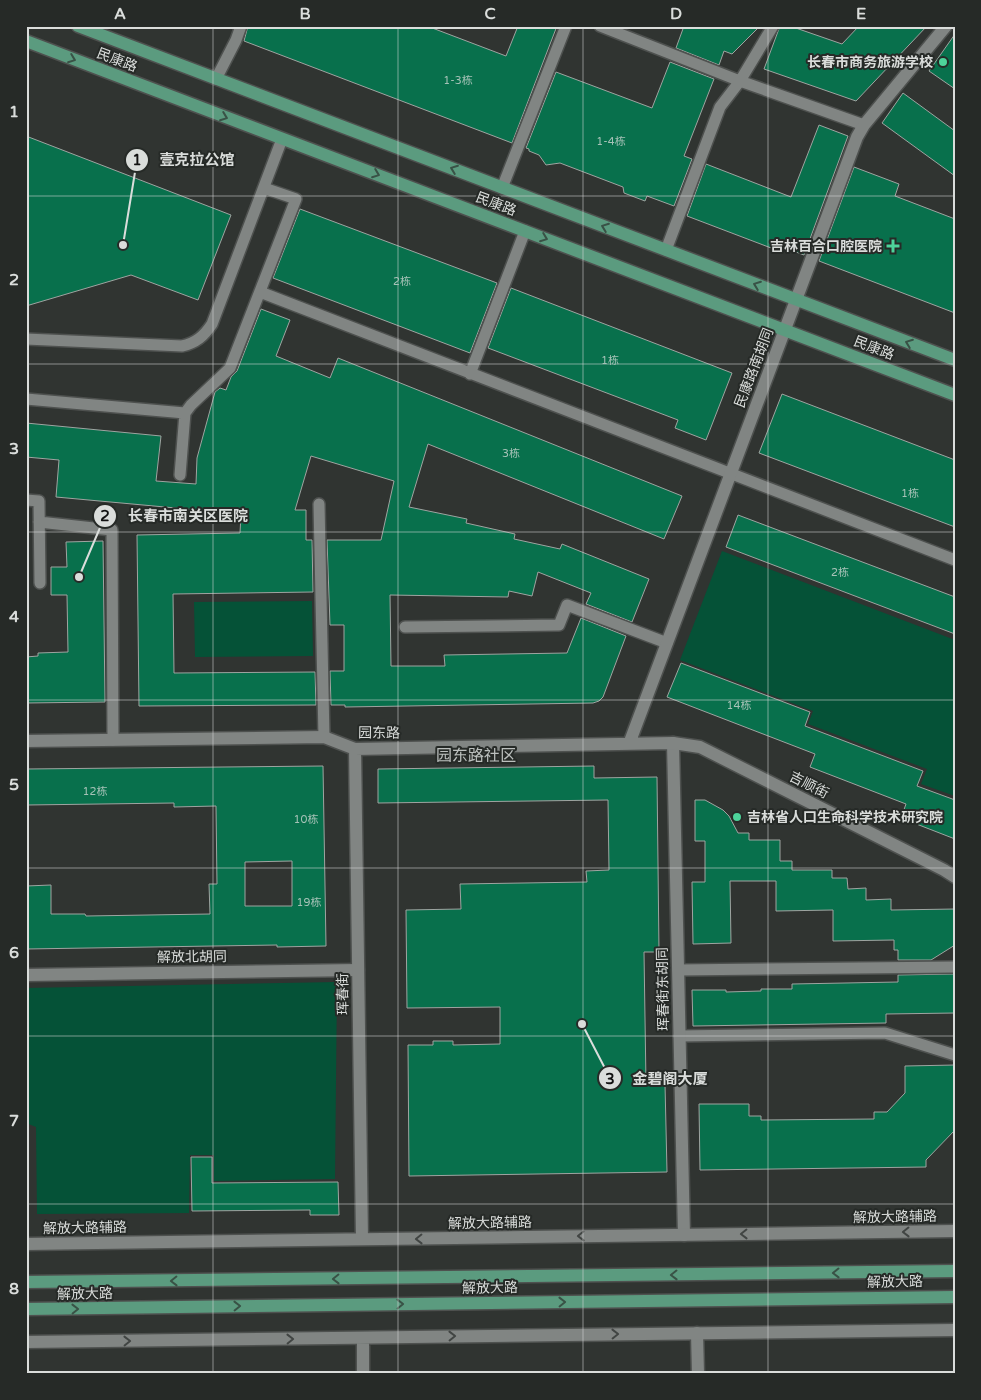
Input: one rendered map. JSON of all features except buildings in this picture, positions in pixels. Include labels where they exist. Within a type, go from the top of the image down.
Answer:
[{"type":"main road","name":"民康路","points":[[78,26],[955,360]]},
{"type":"main road","name":"民康路","points":[[26,41],[955,395]]},
{"type":"main road","name":"解放大路","points":[[26,1282],[955,1271]]},
{"type":"main road","name":"解放大路","points":[[26,1309],[955,1297]]},
{"type":"street","name":"民康路南胡同","points":[[629,744],[856,137],[946,26]]},
{"type":"street","name":"园东路","points":[[26,741],[324,737],[355,749],[673,743]]},
{"type":"street","name":"吉顺街","points":[[673,743],[700,747],[955,877]]},
{"type":"street","name":"珲春街东胡同","points":[[673,743],[684,1235]]},
{"type":"street","name":"珲春街","points":[[355,749],[362,1239]]},
{"type":"street","name":"解放北胡同","points":[[26,975],[358,970]]},
{"type":"street","name":"解放大路辅路","points":[[26,1244],[955,1231]]},
{"type":"street","points":[[26,1342],[955,1330]]},
{"type":"street","points":[[697,1333],[698,1374]]},
{"type":"street","points":[[363,1338],[363,1374]]},
{"type":"lane","points":[[216,79],[241,26]]},
{"type":"lane","points":[[502,188],[566,26]]},
{"type":"lane","points":[[600,26],[740,81],[864,125]]},
{"type":"lane","points":[[666,250],[720,107],[740,81],[773,26]]},
{"type":"lane","points":[[26,339],[182,346],[192,344],[200,339],[212,324],[282,139]]},
{"type":"lane","points":[[180,475],[185,413],[191,404],[230,368],[296,199],[264,188]]},
{"type":"lane","points":[[470,374],[525,231]]},
{"type":"lane","points":[[260,292],[955,560]]},
{"type":"lane","points":[[26,399],[185,413]]},
{"type":"lane","points":[[26,500],[39,501],[40,583]]},
{"type":"lane","points":[[319,504],[324,737]]},
{"type":"lane","points":[[39,522],[112,530],[113,740]]},
{"type":"lane","points":[[405,627],[559,625],[567,605],[667,643]]},
{"type":"lane","points":[[678,970],[955,967]]},
{"type":"lane","points":[[679,1036],[885,1033],[955,1055]]},
{"type":"green space","points":[[722,551],[955,640],[955,796],[921,784],[927,769],[808,724],[813,711],[680,660]]},
{"type":"green space","points":[[312,601],[313,656],[195,657],[194,602]]},
{"type":"green space","points":[[337,982],[335,1179],[214,1181],[214,1155],[190,1155],[189,1213],[37,1214],[36,1127],[26,1123],[26,988]]},
{"type":"place","name":"长春市商务旅游学校","points":[[943,62]]},
{"type":"place","name":"壹克拉公馆","points":[[123,245]]},
{"type":"place","name":"吉林百合口腔医院","points":[[893,246]]},
{"type":"place","name":"长春市南关区医院","points":[[79,577]]},
{"type":"place","name":"吉林省人口生命科学技术研究院","points":[[737,817]]},
{"type":"place","name":"金碧阁大厦","points":[[582,1024]]},
{"type":"district","name":"园东路社区","points":[[476,756]]}]
